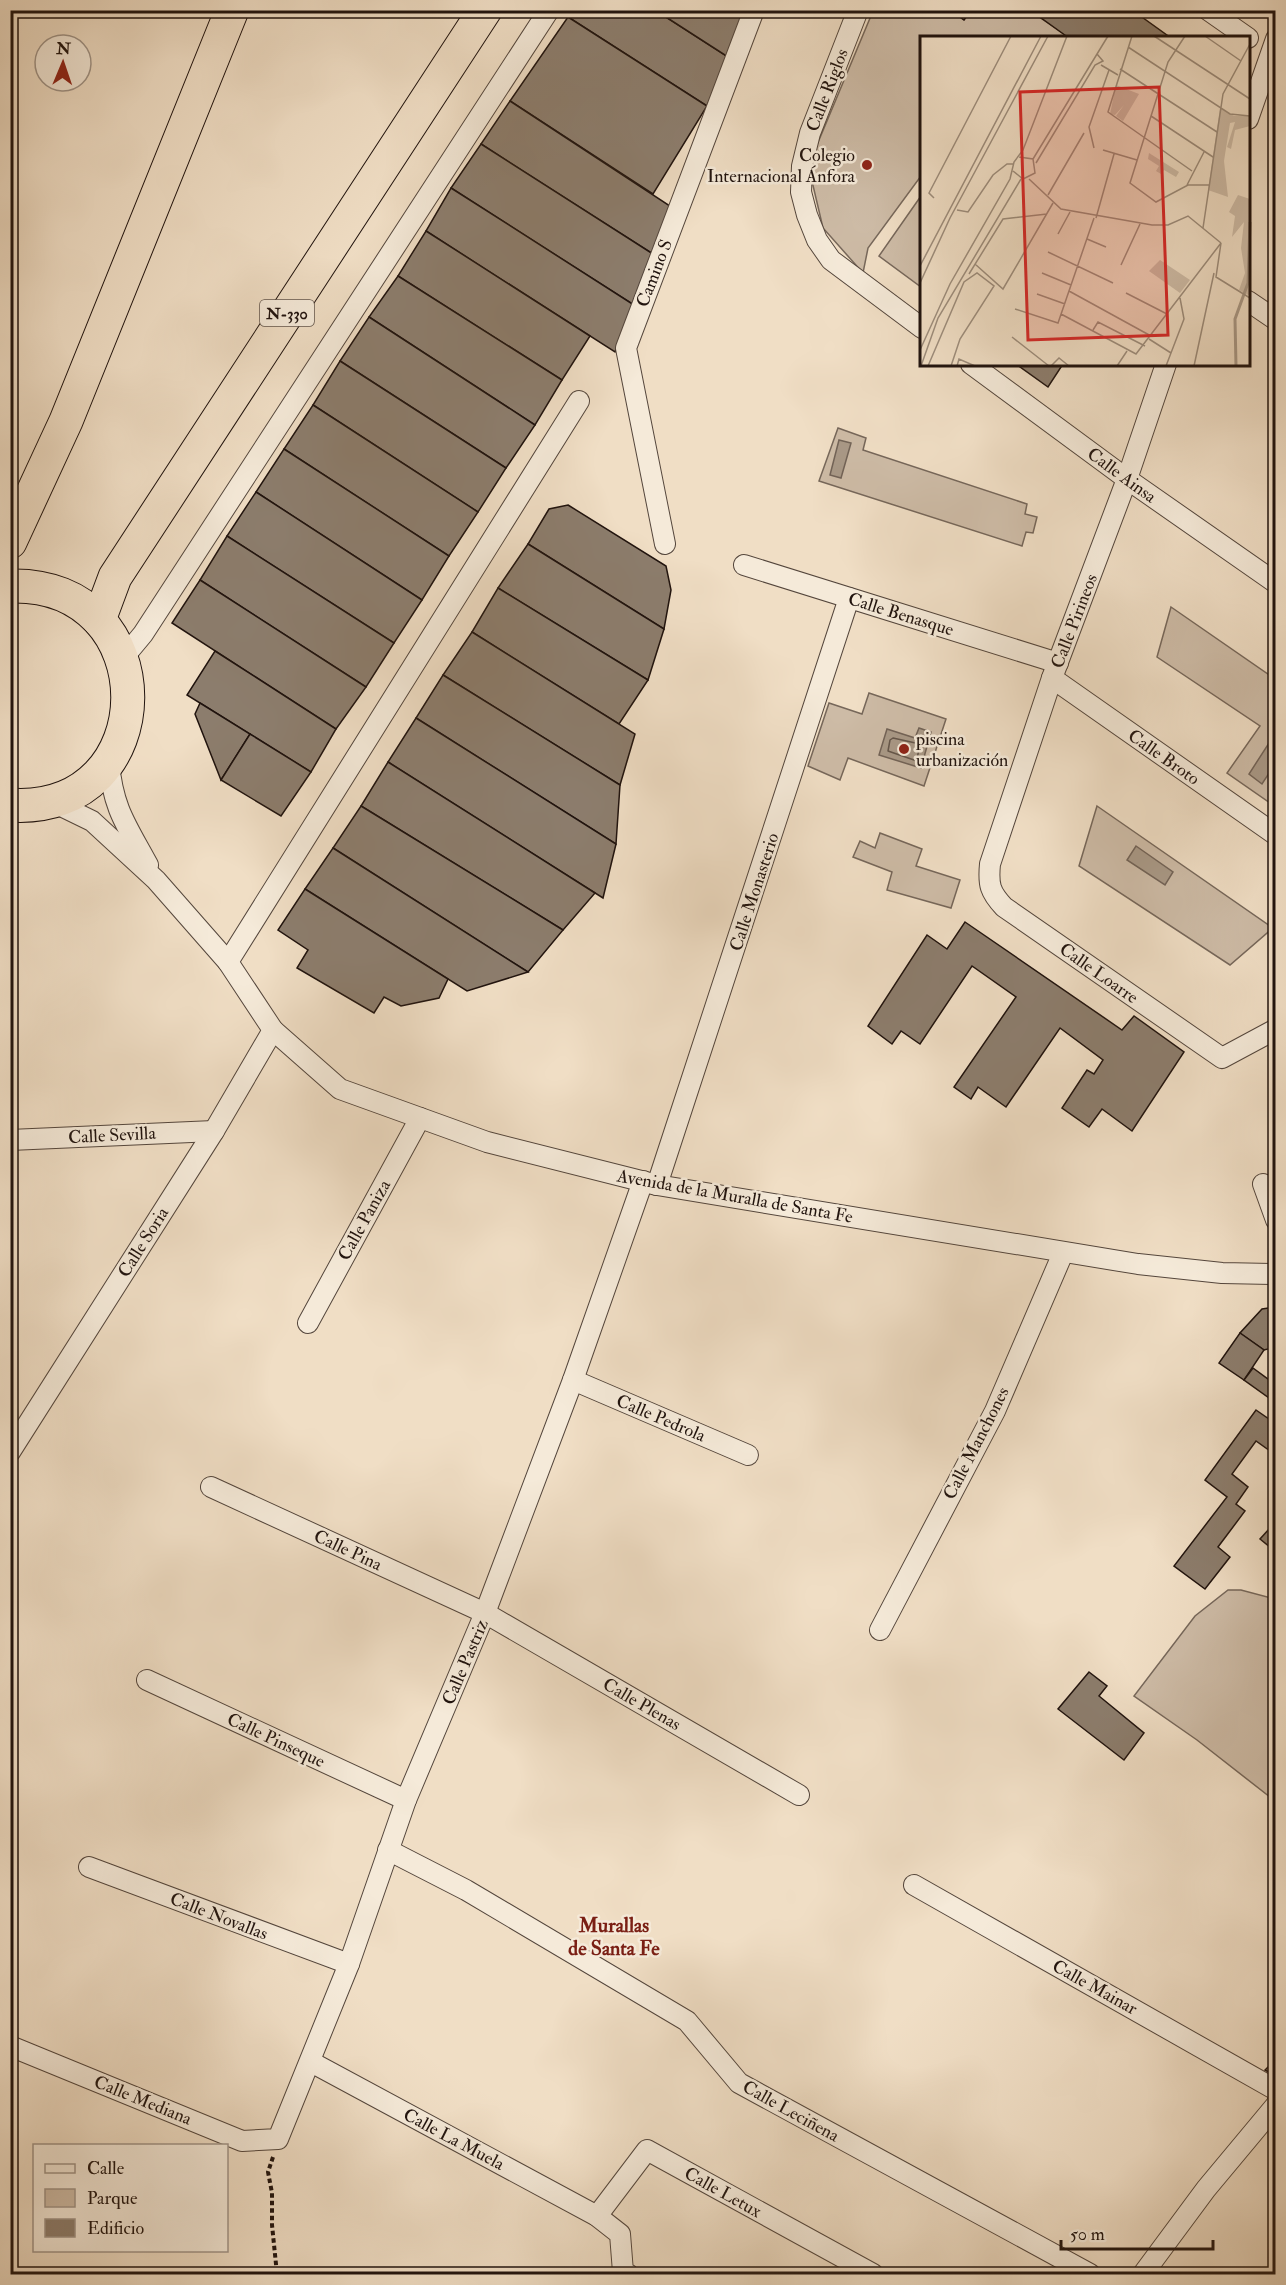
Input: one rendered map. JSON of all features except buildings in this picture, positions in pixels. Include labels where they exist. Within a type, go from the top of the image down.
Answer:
[{"type":"highway","points":[[10,542],[66,421],[232,10]]},
{"type":"highway","name":"N-330","points":[[99,620],[115,577],[484,10]]},
{"type":"highway","points":[[10,586],[50,590],[85,608],[99,620],[123,658],[129,701],[122,734],[108,763],[85,786],[53,802],[10,805]]},
{"type":"street","points":[[123,658],[150,624],[549,10]]},
{"type":"street","name":"Camino S","points":[[665,544],[626,348],[754,10]]},
{"type":"street","points":[[1208,10],[1245,36]]},
{"type":"street","name":"Calle Riglos","points":[[856,17],[810,133],[802,166],[801,192],[817,240],[831,260],[920,327]]},
{"type":"street","points":[[1250,39],[1274,49],[1250,114]]},
{"type":"street","points":[[1250,302],[1275,320]]},
{"type":"street","name":"Calle Ainsa","points":[[974,366],[1127,479],[1275,583]]},
{"type":"street","name":"Calle Pirineos","points":[[988,879],[990,864],[1055,671],[1127,479],[1165,366]]},
{"type":"street","points":[[228,962],[579,402]]},
{"type":"street","name":"Calle Benasque","points":[[744,565],[849,598],[1055,671]]},
{"type":"street","name":"Calle Monasterio","points":[[650,1183],[849,598]]},
{"type":"street","name":"Calle Broto","points":[[1055,671],[1275,836]]},
{"type":"street","name":"Avenida de la Muralla de Santa Fe","points":[[108,763],[118,810],[156,880]]},
{"type":"street","name":"Avenida de la Muralla de Santa Fe","points":[[53,802],[93,821],[156,880],[228,962],[273,1030],[340,1089],[486,1142],[650,1183],[1063,1252],[1175,1268],[1275,1274]]},
{"type":"street","name":"Calle Loarre","points":[[988,879],[992,894],[1004,907],[1222,1058],[1275,1029]]},
{"type":"street","name":"Calle Soria","points":[[10,1452],[214,1131],[273,1030]]},
{"type":"street","name":"Calle Paniza","points":[[308,1323],[420,1118]]},
{"type":"street","name":"Calle Sevilla","points":[[10,1140],[214,1131]]},
{"type":"street","name":"Calle Pastriz","points":[[278,2139],[349,1964],[406,1800],[485,1613],[650,1183]]},
{"type":"street","points":[[1263,1184],[1275,1220]]},
{"type":"street","name":"Calle Manchones","points":[[880,1630],[994,1411],[1063,1252]]},
{"type":"street","name":"Calle Pedrola","points":[[573,1380],[748,1455]]},
{"type":"street","name":"Calle Pina","points":[[211,1487],[485,1613]]},
{"type":"street","name":"Calle Plenas","points":[[485,1613],[799,1794]]},
{"type":"street","name":"Calle Pinseque","points":[[147,1680],[406,1800]]},
{"type":"street","name":"Calle Leciñena","points":[[388,1850],[466,1890],[687,2021],[739,2083],[1090,2274]]},
{"type":"street","name":"Calle Novallas","points":[[89,1867],[349,1964]]},
{"type":"street","name":"Calle Mainar","points":[[914,1886],[1275,2090]]},
{"type":"street","name":"Calle Mediana","points":[[10,2046],[242,2141],[278,2139]]},
{"type":"street","name":"Calle La Muela","points":[[311,2061],[597,2216],[620,2234],[623,2272],[628,2274]]},
{"type":"street","points":[[1143,2274],[1206,2189],[1275,2105]]},
{"type":"street","name":"Calle Letux","points":[[597,2216],[646,2150],[873,2274]]},
{"type":"path","points":[[277,2274],[272,2193],[268,2172],[278,2139]]},
{"type":"green space","name":"Colegio Internacional Ánfora","points":[[873,11],[951,11],[964,20],[971,11],[1030,11],[1068,36],[920,36],[920,177],[868,248],[863,273],[823,228],[811,177],[814,152]]},
{"type":"green space","points":[[920,197],[920,286],[879,256]]},
{"type":"green space","points":[[838,428],[866,438],[863,450],[1027,504],[1025,514],[1037,517],[1033,533],[1026,532],[1022,546],[819,481]]},
{"type":"green space","points":[[1171,607],[1275,679],[1276,801],[1273,805],[1227,773],[1260,726],[1157,657]]},
{"type":"green space","points":[[869,693],[946,719],[924,786],[848,758],[840,780],[808,766],[829,703],[862,714]]},
{"type":"green space","points":[[1097,806],[1273,928],[1230,965],[1079,866]]},
{"type":"green space","points":[[880,833],[922,849],[916,866],[960,880],[951,908],[887,890],[892,872],[853,857],[860,841],[875,848]]},
{"type":"green space","points":[[1228,1590],[1241,1590],[1275,1599],[1275,1801],[1197,1740],[1134,1696],[1195,1616]]},
{"type":"water","points":[[839,440],[851,443],[841,478],[830,475]]},
{"type":"water","name":"piscina urbanización","points":[[919,728],[931,732],[921,768],[879,755],[887,729],[915,738]]},
{"type":"water","points":[[1269,743],[1275,747],[1275,764],[1262,784],[1249,774]]},
{"type":"water","points":[[1136,846],[1173,872],[1165,885],[1127,860]]},
{"type":"place","name":"Colegio Internacional Ánfora","points":[[867,165]]},
{"type":"place","name":"piscina urbanización","points":[[904,749]]},
{"type":"district","name":"Murallas de Santa Fe","points":[[614,1936]]}]
